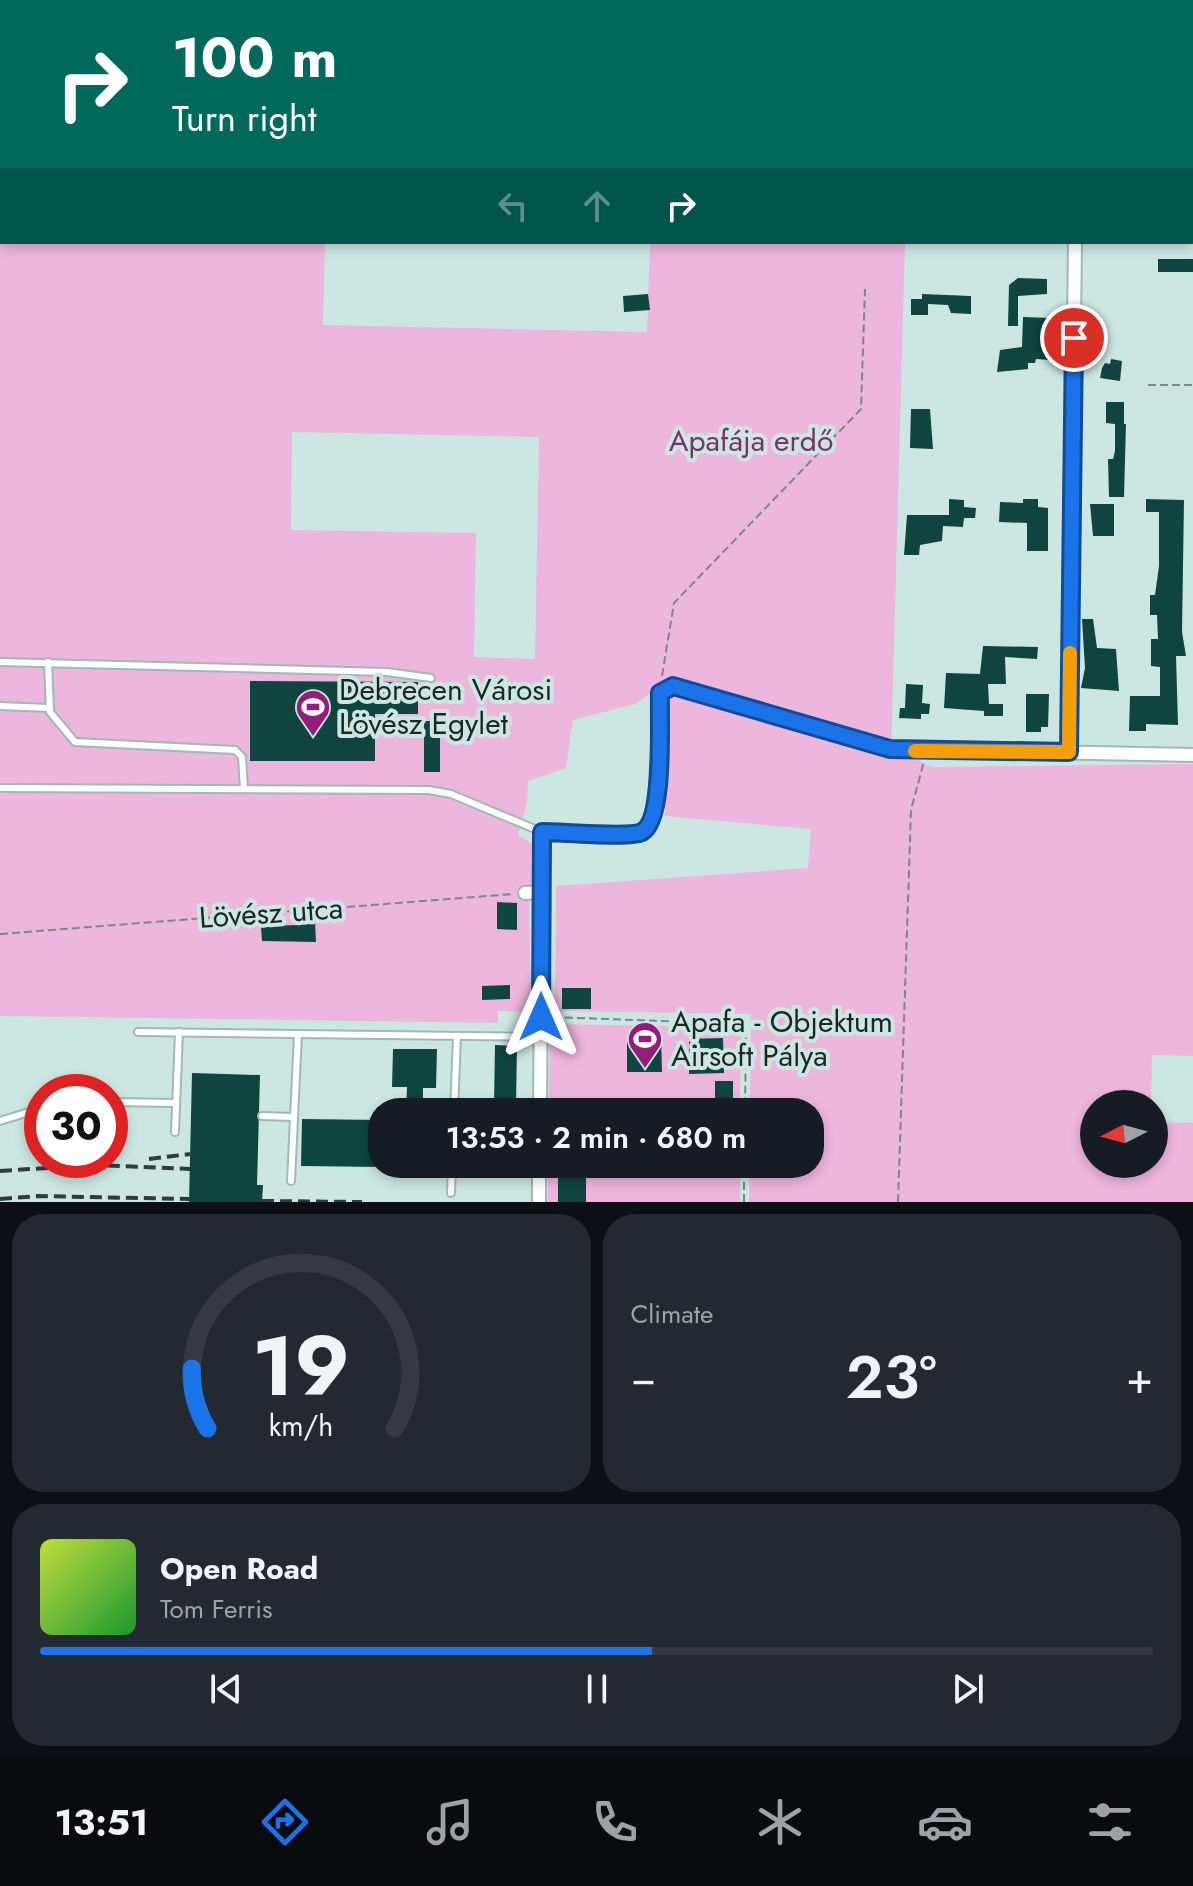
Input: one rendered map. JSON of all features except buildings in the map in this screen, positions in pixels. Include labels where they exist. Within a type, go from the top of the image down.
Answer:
[{"type":"street","points":[[1069,752],[1075,244]]},
{"type":"street","points":[[540,1098],[542,832],[623,834],[639,833],[646,829],[657,809],[660,693],[673,686],[890,749],[1193,755]]},
{"type":"street","points":[[525,893],[541,892]]},
{"type":"street","points":[[539,1178],[539,1202]]},
{"type":"lane","points":[[0,662],[387,672],[431,678]]},
{"type":"lane","points":[[48,662],[50,708],[64,733],[75,742],[235,750],[242,757],[244,789]]},
{"type":"lane","points":[[0,706],[50,708]]},
{"type":"lane","points":[[0,788],[429,790],[451,794],[542,832]]},
{"type":"lane","points":[[138,1032],[541,1037]]},
{"type":"lane","points":[[175,1132],[179,1032]]},
{"type":"lane","points":[[291,1181],[298,1034]]},
{"type":"lane","points":[[455,1098],[457,1036]]},
{"type":"lane","points":[[128,1102],[176,1103]]},
{"type":"lane","points":[[0,1121],[24,1114]]},
{"type":"lane","points":[[262,1116],[294,1117]]},
{"type":"lane","points":[[451,1193],[452,1178]]},
{"type":"path","points":[[660,693],[674,603],[861,409],[865,289]]},
{"type":"path","points":[[1148,385],[1193,385]]},
{"type":"path","points":[[898,1202],[911,810],[927,751]]},
{"type":"path","name":"Lövész utca","points":[[0,934],[525,893]]},
{"type":"path","points":[[541,1017],[742,1024],[746,1029],[745,1098]]},
{"type":"path","points":[[744,1178],[744,1202]]},
{"type":"green space","name":"Apafája erdő","points":[[0,244],[325,244],[323,325],[647,332],[650,244],[905,244],[891,757],[911,757],[932,767],[1193,764],[1193,1056],[1152,1055],[1151,1090],[1080,1090],[1080,1178],[1168,1178],[1168,1122],[1193,1123],[1193,1202],[749,1202],[750,1178],[824,1178],[824,1098],[750,1098],[751,1014],[555,1011],[556,886],[808,868],[811,829],[665,816],[669,681],[635,704],[573,720],[566,768],[528,781],[527,803],[518,835],[538,848],[538,888],[529,890],[531,1012],[498,1011],[498,1023],[0,1016]],"holes":[[[292,432],[539,437],[535,659],[474,657],[476,533],[291,530]]]},
{"type":"green space","name":"Apafa - Objektum Airsoft Pálya","points":[[550,1024],[741,1027],[740,1098],[549,1098]]},
{"type":"green space","name":"Apafa - Objektum Airsoft Pálya","points":[[548,1178],[740,1178],[740,1202],[548,1202]]},
{"type":"railway","points":[[149,1159],[190,1154]]},
{"type":"railway","points":[[0,1171],[93,1165],[190,1169]]},
{"type":"railway","points":[[0,1199],[38,1196],[189,1199]]},
{"type":"railway","points":[[262,1201],[362,1202]]},
{"type":"slow traffic","points":[[915,751],[1069,752],[1070,653]]},
{"type":"place","name":"Debrecen Városi Lövész Egylet","points":[[313,738]]},
{"type":"place","name":"Apafa - Objektum Airsoft Pálya","points":[[645,1070]]},
{"type":"route","points":[[541,1017],[542,832],[623,834],[639,833],[646,829],[657,809],[660,693],[673,686],[890,749],[1069,752],[1074,338]]}]
